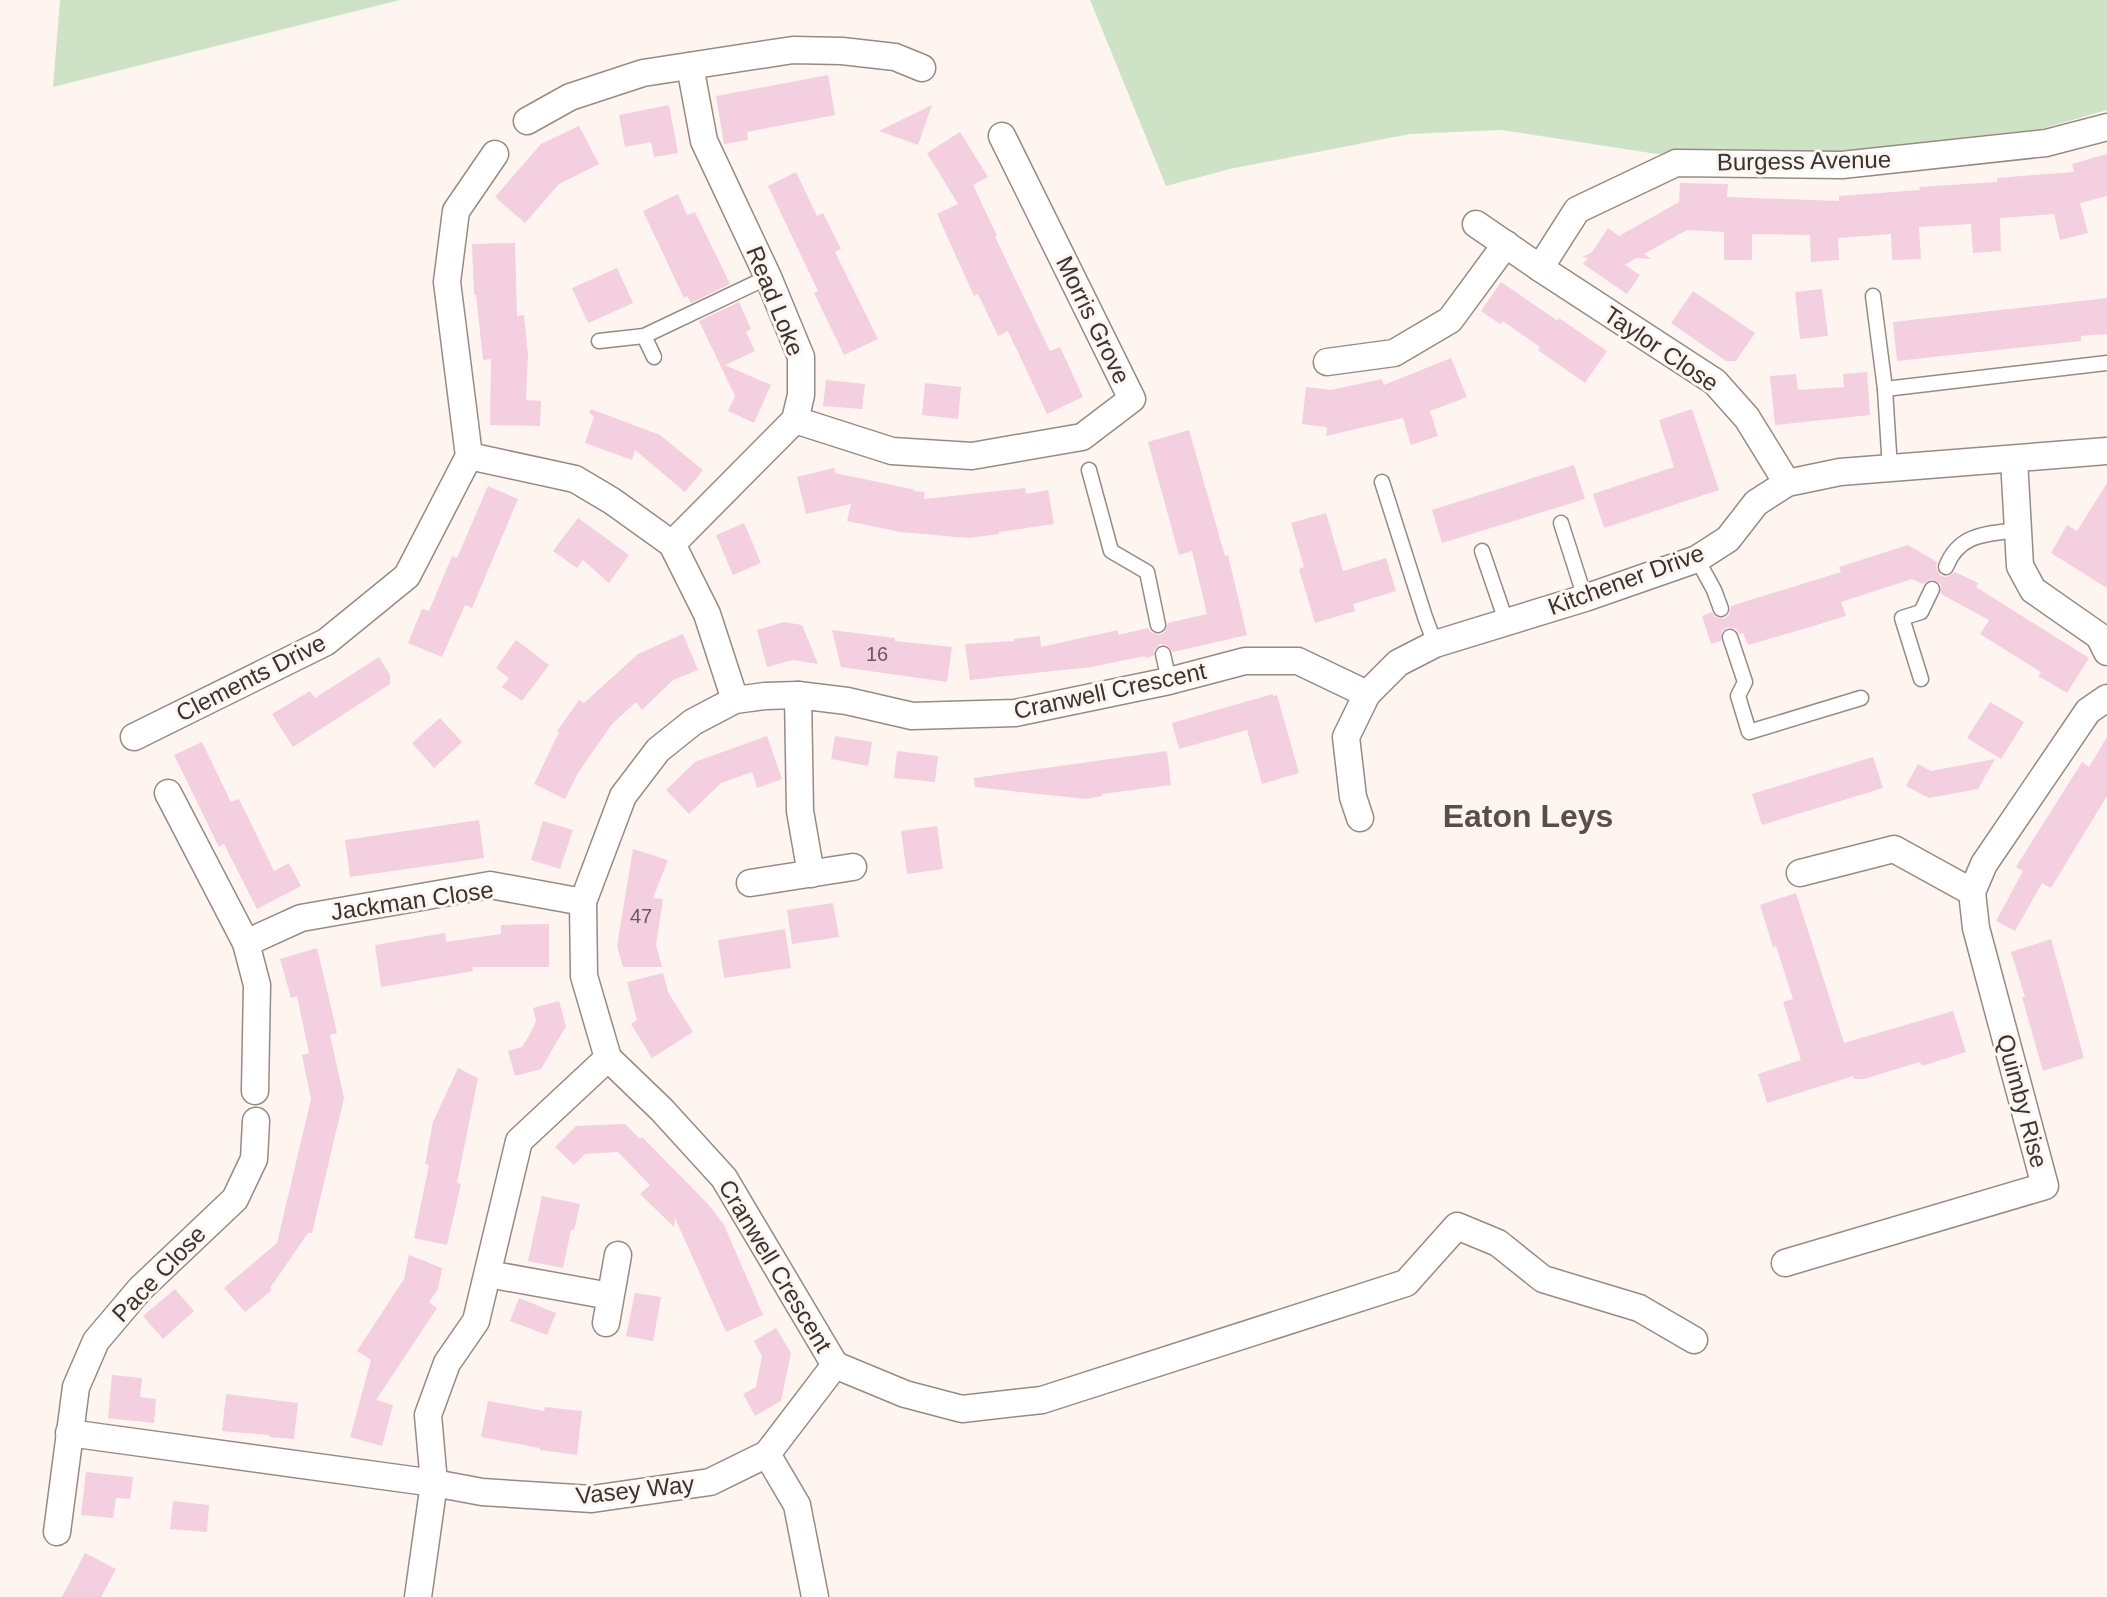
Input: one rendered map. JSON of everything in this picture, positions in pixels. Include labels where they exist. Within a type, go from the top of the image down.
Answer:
[{"type":"street","points":[[527,121],[570,97],[643,73],[793,50],[895,57],[922,68]]},
{"type":"street","name":"Read Loke","points":[[690,66],[704,141],[768,277],[801,357],[801,395],[795,420]]},
{"type":"street","name":"Burgess Avenue","points":[[1540,268],[1577,210],[1676,163],[1842,165],[2046,143],[2107,127]]},
{"type":"street","name":"Morris Grove","points":[[795,420],[892,451],[972,456],[1082,437],[1132,399],[1002,136]]},
{"type":"street","points":[[495,154],[456,211],[447,282],[469,456],[575,479],[672,544],[707,614],[735,700]]},
{"type":"street","name":"Taylor Close","points":[[1476,224],[1715,382],[1747,418],[1787,483]]},
{"type":"street","points":[[1327,362],[1394,353],[1450,320],[1506,244]]},
{"type":"street","points":[[672,544],[795,420]]},
{"type":"street","name":"Kitchener Drive","points":[[1360,818],[1353,797],[1346,737],[1367,694],[1398,663],[1435,644],[1585,598],[1697,559],[1728,539],[1756,503],[1787,483],[1840,472],[2107,451]]},
{"type":"street","name":"Clements Drive","points":[[134,737],[326,642],[407,576],[469,456]]},
{"type":"street","points":[[2014,459],[2020,566],[2033,590],[2104,640]]},
{"type":"street","name":"Cranwell Crescent","points":[[1367,694],[1298,661],[1245,661],[1169,681],[1015,713],[912,716],[847,701],[798,695],[735,700],[693,722],[658,750],[623,796],[583,902],[584,976],[608,1058],[662,1110],[724,1178],[835,1365],[905,1394],[962,1409],[1042,1400],[1406,1283],[1457,1226],[1498,1243],[1543,1279],[1639,1308],[1694,1340]]},
{"type":"street","points":[[798,695],[800,811],[811,874]]},
{"type":"street","points":[[1800,873],[1894,849],[1972,892],[1984,864],[2088,711],[2107,698]]},
{"type":"street","points":[[168,793],[246,943],[257,985],[255,1091]]},
{"type":"street","points":[[750,883],[853,867]]},
{"type":"street","name":"Jackman Close","points":[[246,943],[301,918],[490,885],[583,902]]},
{"type":"street","name":"Quimby Rise","points":[[1785,1263],[2045,1186],[1976,928],[1972,892]]},
{"type":"street","points":[[418,1597],[434,1483],[428,1415],[447,1363],[476,1321],[519,1141],[608,1058]]},
{"type":"street","name":"Pace Close","points":[[57,1532],[76,1387],[96,1341],[140,1289],[235,1199],[254,1159],[256,1121]]},
{"type":"street","points":[[606,1323],[618,1255]]},
{"type":"street","points":[[488,1274],[610,1296]]},
{"type":"street","name":"Vasey Way","points":[[434,1483],[482,1492],[592,1499],[710,1482],[767,1454],[835,1365]]},
{"type":"street","points":[[69,1433],[434,1483]]},
{"type":"street","points":[[767,1454],[797,1505],[815,1597]]},
{"type":"lane","points":[[599,341],[644,336],[768,277]]},
{"type":"lane","points":[[1873,296],[1885,389],[1890,469]]},
{"type":"lane","points":[[644,336],[654,357]]},
{"type":"lane","points":[[1885,389],[2107,363]]},
{"type":"lane","points":[[1089,470],[1111,551],[1147,572],[1158,625]]},
{"type":"lane","points":[[1382,482],[1435,644]]},
{"type":"lane","points":[[1561,523],[1585,598]]},
{"type":"lane","points":[[1946,567],[1960,546],[1977,535],[2018,530]]},
{"type":"lane","points":[[1482,551],[1506,621]]},
{"type":"lane","points":[[1697,559],[1721,609]]},
{"type":"lane","points":[[1921,679],[1902,618],[1921,612],[1932,589]]},
{"type":"lane","points":[[1730,637],[1745,682],[1738,696],[1749,732],[1861,698]]},
{"type":"lane","points":[[1163,654],[1169,681]]},
{"type":"green space","points":[[60,0],[400,0],[53,87]]},
{"type":"green space","points":[[1090,0],[2107,0],[2107,110],[2027,133],[1824,154],[1657,154],[1501,130],[1410,134],[1230,169],[1166,186]]},
{"type":"building","points":[[828,75],[835,115],[747,132],[748,140],[724,144],[716,96]]},
{"type":"building","points":[[669,105],[678,153],[654,157],[651,142],[625,147],[619,115]]},
{"type":"building","points":[[932,105],[918,145],[879,131]]},
{"type":"building","points":[[579,126],[599,164],[559,184],[525,223],[495,197],[541,144]]},
{"type":"building","points":[[960,132],[988,177],[973,185],[995,237],[1050,351],[1060,347],[1083,397],[1047,414],[1008,331],[998,336],[978,294],[974,296],[937,214],[958,204],[927,153]]},
{"type":"building","points":[[2107,154],[2107,196],[2080,203],[2088,233],[2060,240],[2054,214],[2000,218],[2001,251],[1973,253],[1971,224],[1919,227],[1921,259],[1892,260],[1891,234],[1838,238],[1839,260],[1811,262],[1810,235],[1752,234],[1752,260],[1724,260],[1724,232],[1687,230],[1644,254],[1651,259],[1636,258],[1625,265],[1640,275],[1627,294],[1583,264],[1588,258],[1582,257],[1592,252],[1608,228],[1619,236],[1679,202],[1680,183],[1728,184],[1727,197],[1839,201],[1839,196],[2074,172],[2072,164]]},
{"type":"building","points":[[796,172],[817,216],[823,213],[841,249],[835,252],[878,339],[844,355],[814,293],[818,291],[768,186]]},
{"type":"building","points":[[678,194],[687,215],[695,212],[730,284],[691,303],[687,296],[684,298],[643,211]]},
{"type":"building","points":[[515,243],[517,316],[524,315],[528,355],[526,400],[541,401],[540,426],[490,425],[491,359],[483,360],[474,295],[472,244]]},
{"type":"building","points":[[617,268],[633,303],[588,323],[572,288]]},
{"type":"building","points":[[1501,282],[1607,351],[1585,383],[1503,321],[1500,324],[1481,311]]},
{"type":"building","points":[[1822,289],[1828,336],[1800,339],[1795,292]]},
{"type":"building","points":[[1693,291],[1755,333],[1736,361],[1726,361],[1671,323]]},
{"type":"building","points":[[2107,298],[2107,334],[2081,336],[2081,341],[1897,361],[1893,322]]},
{"type":"building","points":[[739,302],[751,329],[746,332],[755,351],[725,365],[771,385],[754,423],[728,411],[735,396],[699,321]]},
{"type":"building","points":[[1451,358],[1467,397],[1430,411],[1438,436],[1411,445],[1403,418],[1326,436],[1327,427],[1302,424],[1306,387],[1331,390],[1382,379],[1384,385]]},
{"type":"building","points":[[1867,372],[1870,415],[1775,425],[1770,376],[1796,374],[1798,390],[1844,387],[1843,374]]},
{"type":"building","points":[[826,380],[865,384],[862,409],[823,406]]},
{"type":"building","points":[[925,383],[961,387],[958,419],[922,415]]},
{"type":"building","points":[[591,409],[660,435],[703,470],[685,492],[635,450],[632,460],[585,443],[594,417],[589,412]]},
{"type":"building","points":[[1692,409],[1719,490],[1604,528],[1593,494],[1674,467],[1659,420]]},
{"type":"building","points":[[1189,430],[1225,556],[1228,555],[1247,635],[1173,652],[1167,645],[1160,644],[1153,656],[1091,667],[970,680],[965,644],[1040,636],[1041,647],[1118,630],[1118,635],[1148,628],[1159,635],[1165,632],[1168,623],[1207,614],[1192,551],[1179,555],[1148,442]]},
{"type":"building","points":[[1574,465],[1585,499],[1442,543],[1432,510]]},
{"type":"building","points":[[834,468],[835,473],[925,492],[924,499],[1025,488],[1026,494],[1048,490],[1054,524],[968,538],[901,532],[847,521],[851,504],[806,514],[797,477]]},
{"type":"building","points":[[2107,483],[2107,588],[2051,553],[2067,525],[2077,531]]},
{"type":"building","points":[[488,486],[518,499],[472,608],[465,605],[442,657],[408,643],[422,609],[429,611],[452,556],[457,558]]},
{"type":"building","points":[[1326,513],[1343,571],[1386,558],[1396,591],[1353,604],[1355,611],[1315,623],[1299,569],[1304,567],[1291,523]]},
{"type":"building","points":[[578,518],[629,555],[609,583],[583,560],[577,568],[553,551]]},
{"type":"building","points":[[744,523],[761,563],[733,575],[716,535]]},
{"type":"building","points":[[1908,545],[1937,562],[1936,568],[1941,576],[1947,577],[1955,572],[1978,583],[1976,587],[2089,658],[2067,693],[2038,676],[2041,672],[1980,634],[1989,620],[1941,594],[1941,584],[1932,579],[1923,584],[1912,579],[1841,602],[1846,616],[1800,630],[1748,645],[1743,633],[1728,627],[1722,631],[1721,641],[1711,644],[1702,616],[1712,612],[1715,617],[1724,619],[1729,615],[1731,606],[1841,572],[1839,567]]},
{"type":"building","points":[[784,622],[802,625],[818,664],[793,660],[767,667],[757,630]]},
{"type":"building","points":[[832,630],[952,647],[947,682],[841,667]]},
{"type":"building","points":[[683,634],[698,670],[673,680],[642,710],[636,702],[612,724],[578,773],[565,799],[534,784],[557,731],[579,700],[584,703],[638,654]]},
{"type":"building","points":[[516,640],[549,665],[522,701],[502,687],[509,678],[496,668]]},
{"type":"building","points":[[379,657],[390,675],[390,684],[293,747],[272,714],[310,691],[315,698]]},
{"type":"building","points":[[1277,695],[1299,773],[1262,784],[1247,730],[1179,749],[1172,723]]},
{"type":"building","points":[[1990,702],[2024,722],[2001,759],[1967,738]]},
{"type":"building","points":[[440,718],[462,742],[434,768],[412,743]]},
{"type":"building","points":[[767,736],[782,779],[757,788],[752,772],[721,783],[689,814],[666,790],[695,762]]},
{"type":"building","points":[[835,736],[872,742],[868,766],[831,759]]},
{"type":"building","points":[[2107,737],[2107,796],[2051,888],[2042,883],[2015,931],[1996,921],[2023,871],[2016,867],[2082,762],[2089,767]]},
{"type":"building","points":[[202,742],[231,802],[239,799],[274,871],[289,863],[301,886],[257,909],[224,844],[219,847],[174,755]]},
{"type":"building","points":[[897,751],[938,756],[935,782],[894,778]]},
{"type":"building","points":[[1167,751],[1171,785],[1085,799],[975,787],[974,778]]},
{"type":"building","points":[[1873,757],[1883,788],[1762,825],[1752,794]]},
{"type":"building","points":[[1995,759],[1978,789],[1929,798],[1906,786],[1918,764],[1931,771]]},
{"type":"building","points":[[479,820],[484,858],[350,877],[345,840]]},
{"type":"building","points":[[543,821],[573,830],[560,869],[531,860]]},
{"type":"building","points":[[937,826],[943,869],[907,874],[901,831]]},
{"type":"building","points":[[633,849],[668,860],[653,898],[663,899],[656,945],[662,967],[623,967],[617,946]]},
{"type":"building","points":[[1796,893],[1844,1043],[1953,1011],[1966,1052],[1864,1079],[1854,1079],[1853,1076],[1767,1103],[1758,1074],[1801,1060],[1783,1002],[1793,999],[1760,905]]},
{"type":"building","points":[[833,903],[839,937],[792,944],[787,910]]},
{"type":"building","points":[[549,924],[549,967],[472,967],[473,971],[381,987],[375,945],[445,933],[446,942],[501,934],[501,925]]},
{"type":"building","points":[[785,929],[791,968],[724,978],[718,940]]},
{"type":"building","points":[[2051,939],[2084,1058],[2043,1071],[2011,952]]},
{"type":"building","points":[[317,948],[337,1033],[330,1035],[344,1098],[312,1233],[308,1233],[270,1288],[272,1290],[245,1312],[224,1288],[277,1243],[311,1099],[302,1055],[309,1053],[297,996],[291,998],[280,959]]},
{"type":"building","points":[[663,973],[668,992],[693,1032],[652,1058],[631,1024],[637,1020],[627,982]]},
{"type":"building","points":[[559,1001],[566,1026],[541,1069],[515,1076],[508,1051],[522,1047],[530,1034],[536,1021],[533,1008]]},
{"type":"building","points":[[458,1068],[478,1078],[457,1183],[461,1184],[447,1245],[414,1238],[429,1165],[425,1164],[433,1122]]},
{"type":"building","points":[[625,1124],[640,1139],[642,1137],[708,1204],[724,1225],[763,1315],[726,1332],[675,1218],[674,1227],[640,1194],[650,1185],[618,1152],[585,1154],[574,1165],[555,1147],[576,1126]]},
{"type":"building","points":[[542,1196],[580,1204],[563,1268],[528,1261]]},
{"type":"building","points":[[409,1255],[442,1268],[438,1289],[429,1302],[437,1308],[376,1400],[393,1405],[382,1446],[350,1437],[371,1360],[357,1351],[404,1279]]},
{"type":"building","points":[[175,1289],[194,1311],[163,1339],[143,1316]]},
{"type":"building","points":[[635,1293],[661,1297],[653,1341],[626,1336]]},
{"type":"building","points":[[519,1298],[556,1313],[547,1335],[510,1321]]},
{"type":"building","points":[[776,1328],[791,1353],[781,1401],[755,1416],[743,1394],[756,1387],[762,1356],[754,1341]]},
{"type":"building","points":[[112,1375],[142,1378],[140,1397],[156,1399],[154,1423],[108,1418]]},
{"type":"building","points":[[226,1394],[298,1403],[294,1439],[222,1431]]},
{"type":"building","points":[[488,1401],[544,1411],[545,1407],[582,1411],[577,1455],[481,1437]]},
{"type":"building","points":[[86,1472],[133,1477],[130,1499],[116,1498],[113,1518],[81,1515]]},
{"type":"building","points":[[173,1501],[209,1505],[207,1532],[170,1529]]},
{"type":"building","points":[[85,1553],[116,1569],[101,1597],[62,1597]]},
{"type":"district","name":"Eaton Leys","points":[[1528,816]]}]
